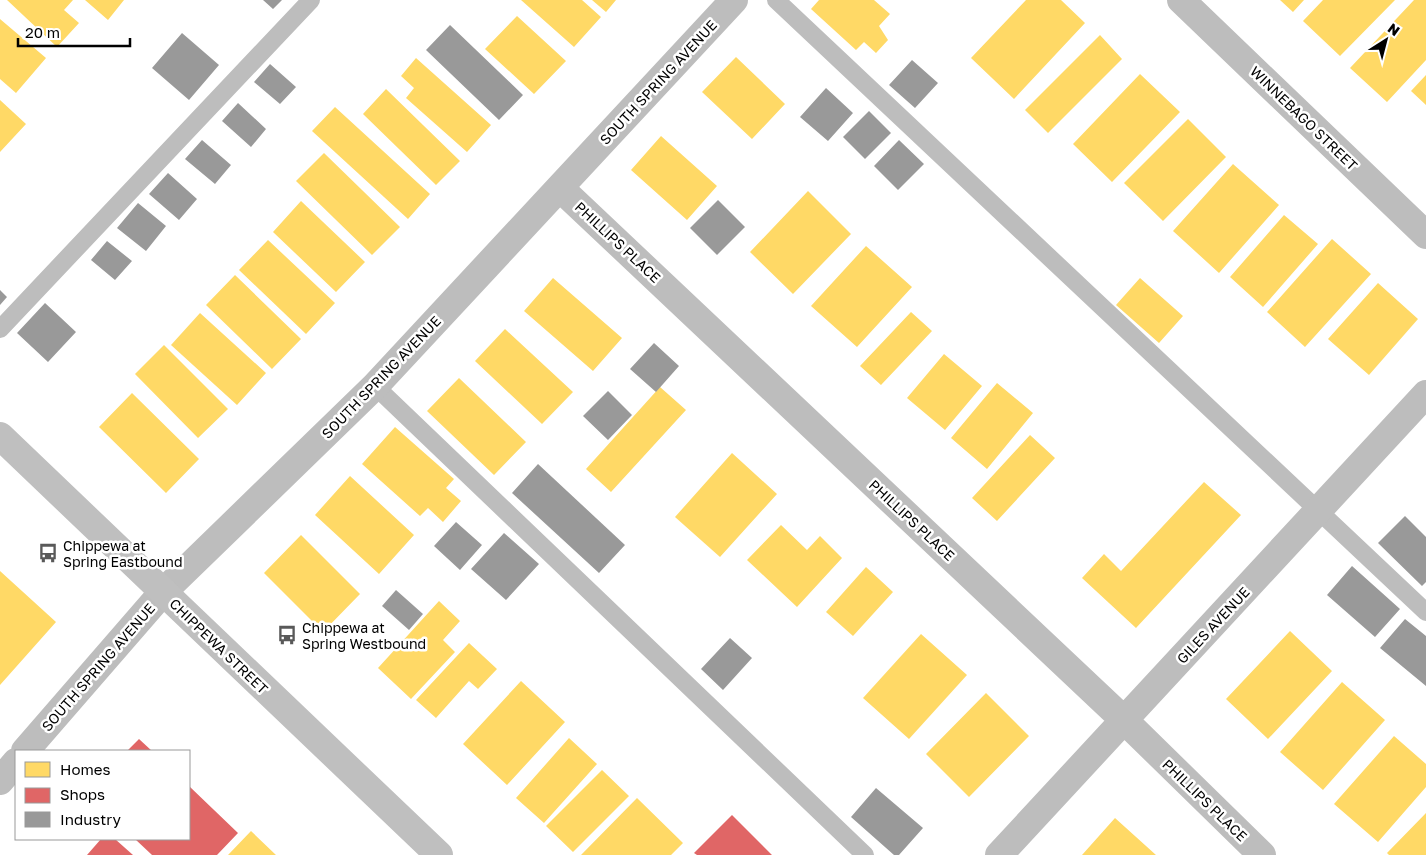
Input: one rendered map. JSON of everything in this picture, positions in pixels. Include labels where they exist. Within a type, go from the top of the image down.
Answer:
[{"type":"main road","name":"CHIPPEWA STREET","points":[[0,436],[439,855]]},
{"type":"street","name":"SOUTH SPRING AVENUE","points":[[27,750],[163,592],[376,386],[734,0]]},
{"type":"street","name":"WINNEBAGO STREET","points":[[1181,0],[1426,235]]},
{"type":"street","name":"PHILLIPS PLACE","points":[[560,188],[1125,721],[1262,855]]},
{"type":"street","name":"GILES AVENUE","points":[[998,855],[1125,721],[1426,394]]},
{"type":"street","points":[[0,781],[15,763]]},
{"type":"lane","points":[[0,329],[311,0]]},
{"type":"lane","points":[[776,0],[1426,612]]},
{"type":"lane","points":[[376,386],[865,855]]},
{"type":"building: Homes","points":[[7,0],[73,0],[64,10],[79,23],[57,47]]},
{"type":"building: Homes","points":[[85,0],[124,0],[108,20]]},
{"type":"building: Homes","points":[[521,0],[582,0],[601,17],[574,47]]},
{"type":"building: Homes","points":[[592,0],[616,0],[606,12]]},
{"type":"building: Homes","points":[[819,0],[874,0],[890,14],[879,26],[888,40],[876,53],[864,42],[856,50],[811,9]]},
{"type":"building: Homes","points":[[1026,0],[1061,0],[1085,23],[1014,99],[971,58]]},
{"type":"building: Homes","points":[[1280,0],[1304,0],[1293,12]]},
{"type":"building: Homes","points":[[1323,0],[1395,0],[1340,56],[1303,21]]},
{"type":"building: Homes","points":[[1414,0],[1426,0],[1426,60],[1387,102],[1350,68]]},
{"type":"building: Homes","points":[[517,16],[566,61],[534,94],[485,49]]},
{"type":"building: Homes","points":[[0,19],[46,58],[16,93],[0,79]]},
{"type":"building: Homes","points":[[1100,35],[1122,59],[1048,133],[1025,110]]},
{"type":"building: Homes","points":[[736,57],[785,104],[752,139],[702,92]]},
{"type":"building: Homes","points":[[416,58],[491,125],[467,152],[406,98],[414,88],[401,76]]},
{"type":"building: Homes","points":[[1140,74],[1180,112],[1112,182],[1073,144]]},
{"type":"building: Homes","points":[[1426,75],[1426,105],[1411,91]]},
{"type":"building: Homes","points":[[386,89],[460,161],[436,185],[363,114]]},
{"type":"building: Homes","points":[[0,100],[26,124],[0,152]]},
{"type":"building: Homes","points":[[335,107],[430,194],[408,219],[312,131]]},
{"type":"building: Homes","points":[[1188,119],[1226,157],[1163,221],[1124,183]]},
{"type":"building: Homes","points":[[661,136],[717,186],[687,220],[631,170]]},
{"type":"building: Homes","points":[[324,153],[400,227],[372,255],[296,181]]},
{"type":"building: Homes","points":[[1233,164],[1279,205],[1219,273],[1173,231]]},
{"type":"building: Homes","points":[[808,191],[851,234],[793,294],[750,252]]},
{"type":"building: Homes","points":[[301,201],[365,262],[336,292],[273,232]]},
{"type":"building: Homes","points":[[1284,215],[1318,244],[1263,307],[1230,277]]},
{"type":"building: Homes","points":[[1332,239],[1371,274],[1305,347],[1267,312]]},
{"type":"building: Homes","points":[[268,240],[335,303],[306,334],[239,270]]},
{"type":"building: Homes","points":[[866,246],[912,287],[857,347],[811,306]]},
{"type":"building: Homes","points":[[235,275],[301,339],[272,369],[206,305]]},
{"type":"building: Homes","points":[[553,278],[622,338],[593,371],[524,311]]},
{"type":"building: Homes","points":[[1140,278],[1183,316],[1159,343],[1116,305]]},
{"type":"building: Homes","points":[[1378,283],[1418,319],[1369,375],[1328,339]]},
{"type":"building: Homes","points":[[911,312],[932,331],[881,385],[860,366]]},
{"type":"building: Homes","points":[[200,313],[266,373],[237,405],[171,345]]},
{"type":"building: Homes","points":[[505,329],[573,392],[542,424],[475,361]]},
{"type":"building: Homes","points":[[164,345],[228,409],[198,438],[135,374]]},
{"type":"building: Homes","points":[[944,354],[982,386],[945,430],[907,398]]},
{"type":"building: Homes","points":[[459,378],[526,442],[494,475],[427,411]]},
{"type":"building: Homes","points":[[997,383],[1033,413],[987,469],[951,438]]},
{"type":"building: Homes","points":[[660,387],[686,410],[611,492],[586,469]]},
{"type":"building: Homes","points":[[132,393],[199,459],[166,493],[99,427]]},
{"type":"building: Homes","points":[[395,427],[454,479],[446,488],[461,501],[443,522],[428,508],[420,516],[362,464]]},
{"type":"building: Homes","points":[[1030,435],[1055,458],[997,521],[972,498]]},
{"type":"building: Homes","points":[[732,453],[777,494],[720,557],[675,517]]},
{"type":"building: Homes","points":[[350,476],[414,535],[379,574],[315,515]]},
{"type":"building: Homes","points":[[1204,482],[1241,515],[1136,628],[1082,578],[1104,554],[1121,571]]},
{"type":"building: Homes","points":[[781,525],[807,550],[820,536],[842,558],[797,607],[747,560]]},
{"type":"building: Homes","points":[[301,535],[360,594],[323,632],[264,573]]},
{"type":"building: Homes","points":[[866,567],[893,592],[853,636],[826,612]]},
{"type":"building: Homes","points":[[0,571],[56,622],[0,685]]},
{"type":"building: Homes","points":[[439,601],[460,621],[443,640],[455,652],[411,699],[378,668]]},
{"type":"building: Homes","points":[[1290,631],[1332,671],[1268,739],[1226,699]]},
{"type":"building: Homes","points":[[921,634],[967,675],[909,739],[863,698]]},
{"type":"building: Homes","points":[[469,643],[497,669],[478,689],[469,681],[436,718],[416,700]]},
{"type":"building: Homes","points":[[521,681],[565,722],[507,785],[463,744]]},
{"type":"building: Homes","points":[[1342,682],[1385,720],[1323,790],[1280,752]]},
{"type":"building: Homes","points":[[986,693],[1029,736],[969,797],[926,754]]},
{"type":"building: Homes","points":[[1394,736],[1426,764],[1426,787],[1378,842],[1334,804]]},
{"type":"building: Homes","points":[[569,738],[597,764],[544,823],[516,798]]},
{"type":"building: Homes","points":[[602,770],[629,796],[573,852],[546,826]]},
{"type":"building: Homes","points":[[637,798],[683,843],[671,855],[581,855]]},
{"type":"building: Homes","points":[[1426,813],[1426,855],[1389,855],[1387,853]]},
{"type":"building: Homes","points":[[1115,818],[1156,855],[1082,855]]},
{"type":"building: Homes","points":[[251,831],[276,855],[228,855]]},
{"type":"building: Shops","points":[[139,739],[151,750],[128,750]]},
{"type":"building: Shops","points":[[190,787],[238,833],[217,855],[152,855],[136,840],[190,840]]},
{"type":"building: Shops","points":[[732,815],[772,855],[697,855],[694,853]]},
{"type":"building: Shops","points":[[100,840],[116,840],[133,855],[87,855]]},
{"type":"building: Industry","points":[[263,0],[282,0],[273,9]]},
{"type":"building: Industry","points":[[450,25],[523,95],[499,120],[426,50]]},
{"type":"building: Industry","points":[[182,33],[219,65],[189,100],[152,68]]},
{"type":"building: Industry","points":[[912,60],[938,83],[915,108],[889,85]]},
{"type":"building: Industry","points":[[270,64],[296,87],[280,104],[254,82]]},
{"type":"building: Industry","points":[[826,88],[853,113],[828,141],[800,117]]},
{"type":"building: Industry","points":[[238,103],[266,129],[251,147],[222,121]]},
{"type":"building: Industry","points":[[869,111],[891,133],[865,159],[843,137]]},
{"type":"building: Industry","points":[[202,140],[231,165],[215,184],[185,159]]},
{"type":"building: Industry","points":[[899,140],[924,164],[898,190],[874,166]]},
{"type":"building: Industry","points":[[168,173],[197,199],[179,220],[149,194]]},
{"type":"building: Industry","points":[[718,200],[745,227],[717,255],[690,228]]},
{"type":"building: Industry","points":[[138,203],[166,226],[146,251],[117,228]]},
{"type":"building: Industry","points":[[107,241],[132,261],[115,280],[91,260]]},
{"type":"building: Industry","points":[[0,290],[7,297],[0,305]]},
{"type":"building: Industry","points":[[45,303],[76,332],[48,362],[17,333]]},
{"type":"building: Industry","points":[[654,343],[679,366],[656,392],[630,369]]},
{"type":"building: Industry","points":[[608,391],[632,415],[608,440],[583,416]]},
{"type":"building: Industry","points":[[538,464],[625,545],[599,573],[512,493]]},
{"type":"building: Industry","points":[[1405,516],[1426,537],[1426,582],[1422,586],[1378,543]]},
{"type":"building: Industry","points":[[456,522],[482,545],[460,570],[434,546]]},
{"type":"building: Industry","points":[[504,533],[539,564],[506,600],[471,569]]},
{"type":"building: Industry","points":[[1352,566],[1400,609],[1375,637],[1327,595]]},
{"type":"building: Industry","points":[[396,590],[423,614],[409,630],[382,606]]},
{"type":"building: Industry","points":[[1405,619],[1426,636],[1426,686],[1380,648]]},
{"type":"building: Industry","points":[[730,638],[752,658],[723,690],[701,669]]},
{"type":"building: Industry","points":[[876,788],[923,828],[899,855],[894,855],[851,817]]},
{"type":"place","name":"Chippewa at Spring Eastbound","points":[[48,553]]},
{"type":"place","name":"Chippewa at Spring Westbound","points":[[287,635]]}]
